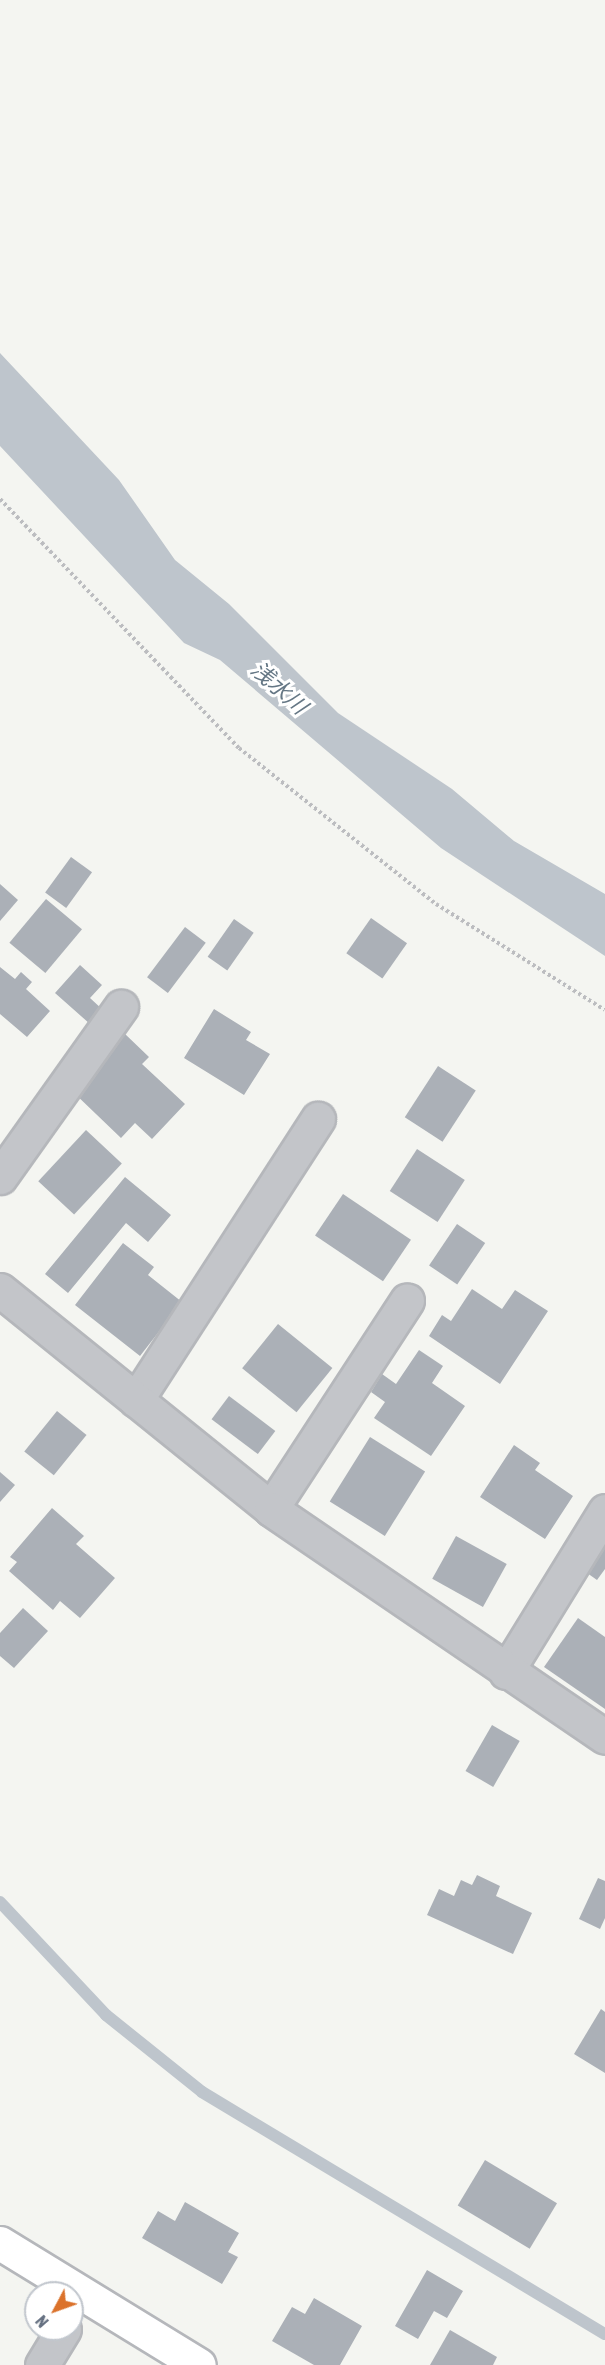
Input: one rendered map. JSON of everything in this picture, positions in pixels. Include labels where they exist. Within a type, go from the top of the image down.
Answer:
[{"type":"highway","points":[[0,2243],[48,2281]]},
{"type":"highway","points":[[84,2308],[199,2365]]},
{"type":"street","points":[[0,1177],[121,1006]]},
{"type":"street","points":[[136,1400],[318,1119]]},
{"type":"street","points":[[0,1290],[271,1509],[506,1672],[605,1737]]},
{"type":"street","points":[[271,1509],[407,1300]]},
{"type":"street","points":[[506,1672],[605,1511]]},
{"type":"street","points":[[42,2365],[57,2341]]},
{"type":"path","points":[[0,499],[239,748],[436,904],[605,1010]]},
{"type":"water","name":"浅水川","points":[[0,353],[119,480],[175,560],[229,604],[338,713],[452,789],[514,841],[605,894],[605,956],[441,848],[220,660],[184,643],[0,446]]},
{"type":"building","points":[[71,857],[92,872],[66,908],[45,893]]},
{"type":"building","points":[[0,884],[18,900],[0,921]]},
{"type":"building","points":[[46,899],[82,929],[45,973],[9,943]]},
{"type":"building","points":[[371,918],[407,943],[382,978],[346,953]]},
{"type":"building","points":[[234,919],[254,933],[227,970],[208,957]]},
{"type":"building","points":[[185,927],[206,943],[168,993],[147,977]]},
{"type":"building","points":[[80,965],[102,985],[90,998],[103,1010],[90,1024],[55,993]]},
{"type":"building","points":[[0,967],[15,979],[21,972],[32,982],[26,989],[50,1011],[27,1037],[0,1014]]},
{"type":"building","points":[[214,1009],[251,1032],[246,1040],[270,1054],[244,1095],[184,1058]]},
{"type":"building","points":[[124,1033],[149,1057],[142,1064],[185,1104],[152,1139],[135,1123],[121,1138],[71,1090]]},
{"type":"building","points":[[438,1066],[476,1091],[443,1142],[405,1117]]},
{"type":"building","points":[[86,1130],[122,1163],[74,1215],[38,1181]]},
{"type":"building","points":[[417,1149],[465,1180],[438,1222],[390,1191]]},
{"type":"building","points":[[125,1177],[171,1215],[148,1242],[126,1223],[68,1293],[45,1274]]},
{"type":"building","points":[[343,1194],[411,1240],[383,1281],[315,1235]]},
{"type":"building","points":[[457,1224],[485,1243],[457,1284],[429,1265]]},
{"type":"building","points":[[123,1243],[154,1267],[148,1275],[182,1302],[140,1356],[75,1305]]},
{"type":"building","points":[[472,1289],[502,1309],[515,1290],[548,1311],[500,1384],[429,1336],[442,1315],[451,1321]]},
{"type":"building","points":[[278,1324],[332,1368],[297,1412],[242,1368]]},
{"type":"building","points":[[419,1350],[443,1366],[432,1383],[465,1406],[431,1456],[374,1418],[385,1402],[371,1392],[382,1374],[396,1384]]},
{"type":"building","points":[[229,1396],[275,1431],[258,1454],[212,1419]]},
{"type":"building","points":[[57,1411],[87,1435],[54,1475],[24,1451]]},
{"type":"building","points":[[370,1437],[425,1471],[385,1536],[330,1501]]},
{"type":"building","points":[[514,1445],[540,1463],[535,1470],[573,1496],[545,1539],[480,1497]]},
{"type":"building","points":[[0,1472],[15,1485],[0,1502]]},
{"type":"building","points":[[52,1508],[84,1536],[76,1544],[115,1578],[80,1618],[60,1601],[53,1610],[9,1571],[17,1562],[10,1557]]},
{"type":"building","points":[[605,1532],[605,1569],[597,1580],[580,1568]]},
{"type":"building","points":[[456,1536],[507,1564],[483,1607],[432,1579]]},
{"type":"building","points":[[23,1608],[48,1631],[14,1668],[0,1656],[0,1633]]},
{"type":"building","points":[[578,1618],[605,1637],[605,1709],[544,1667]]},
{"type":"building","points":[[492,1725],[520,1741],[493,1787],[466,1771]]},
{"type":"building","points":[[477,1875],[500,1886],[496,1896],[532,1913],[513,1954],[427,1915],[439,1889],[454,1896],[461,1880],[472,1885]]},
{"type":"building","points":[[598,1878],[605,1881],[605,1918],[600,1929],[579,1919]]},
{"type":"building","points":[[601,2009],[605,2012],[605,2073],[574,2054]]},
{"type":"building","points":[[485,2160],[557,2203],[530,2249],[458,2205]]},
{"type":"building","points":[[185,2202],[239,2233],[228,2252],[238,2257],[222,2284],[142,2238],[158,2211],[175,2221]]},
{"type":"building","points":[[427,2270],[463,2291],[447,2318],[434,2311],[418,2339],[395,2326]]},
{"type":"building","points":[[314,2298],[362,2326],[340,2365],[314,2365],[272,2341],[292,2307],[305,2314]]},
{"type":"building","points":[[450,2330],[497,2357],[493,2365],[430,2365]]},
{"type":"waterway","points":[[0,1902],[106,2015],[202,2092],[605,2334]]}]
